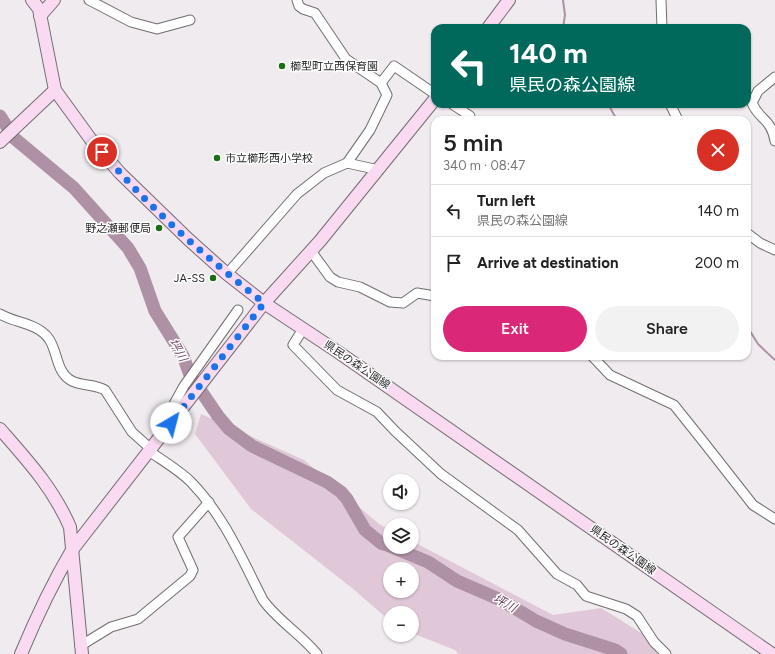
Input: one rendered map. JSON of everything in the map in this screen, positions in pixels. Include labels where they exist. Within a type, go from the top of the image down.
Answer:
[{"type":"street","name":"県民の森公園線","points":[[32,0],[39,9],[55,90],[92,141],[120,173],[227,274],[264,303],[344,356],[772,654]]},
{"type":"street","points":[[40,16],[54,0]]},
{"type":"street","points":[[89,0],[131,22],[157,29],[190,20]]},
{"type":"street","points":[[227,274],[297,194],[324,173],[348,163],[370,130],[387,95],[381,83],[346,60],[315,13],[303,9],[299,6],[297,0]]},
{"type":"street","points":[[491,24],[509,0]]},
{"type":"street","points":[[661,0],[662,24]]},
{"type":"street","points":[[381,83],[394,66],[431,91]]},
{"type":"street","points":[[775,78],[758,91],[752,103],[755,112],[774,127],[775,141]]},
{"type":"street","points":[[0,142],[55,90]]},
{"type":"street","points":[[21,654],[38,612],[72,550],[264,303],[311,251],[379,170],[431,104]]},
{"type":"street","points":[[458,108],[470,116]]},
{"type":"street","points":[[348,163],[379,170]]},
{"type":"street","points":[[751,236],[760,243],[775,250]]},
{"type":"street","points":[[311,251],[330,277],[338,282],[360,287],[390,302],[403,303],[417,294],[431,296]]},
{"type":"street","points":[[171,423],[173,406],[184,386],[238,310]]},
{"type":"street","points":[[0,314],[43,332],[50,339],[59,366],[65,376],[73,382],[98,386],[105,390],[132,432],[150,450],[190,481],[209,502],[218,515],[263,600],[270,609],[310,644],[317,654]]},
{"type":"street","points":[[303,329],[293,345],[337,390],[377,412],[441,474],[518,530],[557,574],[577,585],[586,596],[626,609],[637,616],[654,642],[666,654]]},
{"type":"street","points":[[596,360],[610,375],[674,405],[753,505],[775,520]]},
{"type":"street","points":[[0,429],[41,477],[62,508],[70,527],[81,650]]},
{"type":"street","points":[[81,650],[112,627],[138,619],[190,576],[193,570],[178,537],[209,502]]},
{"type":"shaded area","points":[[201,414],[304,460],[383,526],[383,554],[419,554],[419,545],[553,615],[601,608],[643,634],[658,654],[458,654],[455,650],[419,636],[419,606],[383,606],[383,615],[352,588],[251,509],[195,434]]},
{"type":"waterway","points":[[563,0],[565,15],[564,24]]},
{"type":"waterway","points":[[610,108],[615,116]]},
{"type":"waterway","name":"坪川","points":[[0,116],[14,138],[74,188],[128,248],[140,268],[155,311],[183,356],[190,375],[218,416],[229,429],[252,446],[327,482],[341,492],[347,499],[365,530],[383,544]]},
{"type":"waterway","points":[[751,333],[758,344],[775,360]]},
{"type":"waterway","name":"坪川","points":[[409,554],[428,562],[457,581],[501,600],[536,621],[565,634],[615,650],[621,654]]},
{"type":"place","name":"櫛型町立西保育園","points":[[282,66]]},
{"type":"place","name":"市立櫛形西小学校","points":[[217,158]]},
{"type":"place","name":"野之瀬郵便局","points":[[159,228]]},
{"type":"place","name":"JA-SS","points":[[213,278]]},
{"type":"route","points":[[102,152],[120,173],[151,204],[227,274],[264,303],[171,423]]}]
